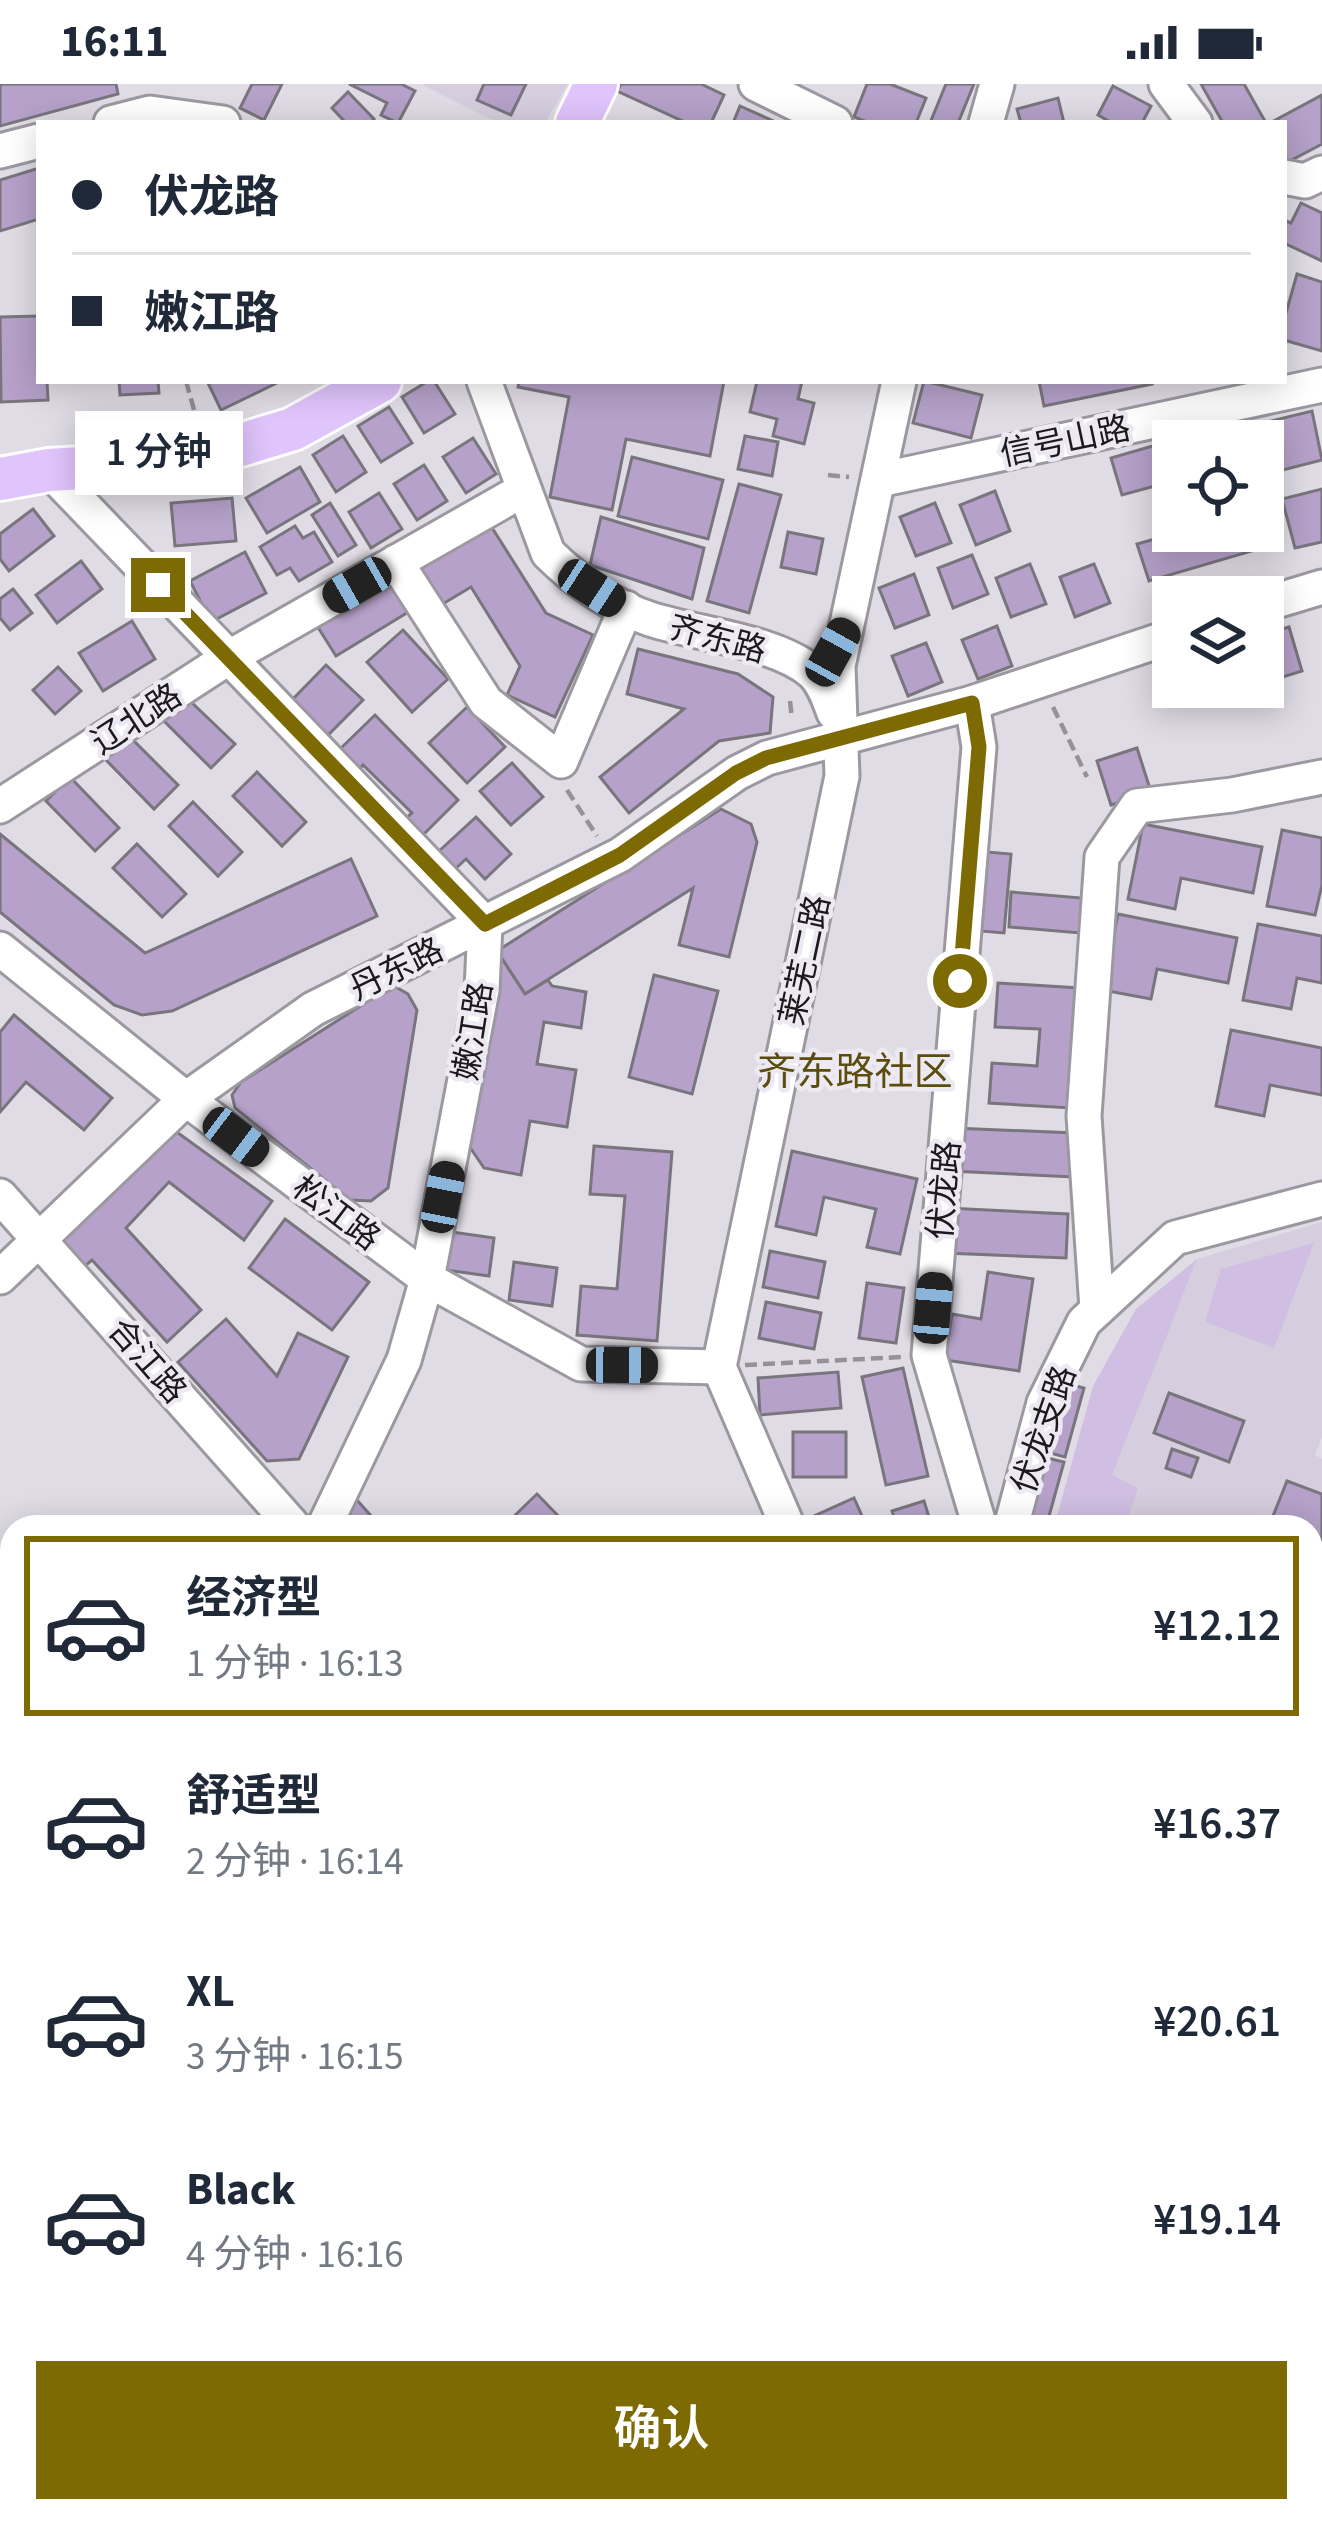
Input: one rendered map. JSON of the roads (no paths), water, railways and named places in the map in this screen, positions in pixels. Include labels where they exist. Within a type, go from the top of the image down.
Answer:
[{"type":"main road","points":[[578,120],[596,84]]},
{"type":"main road","points":[[0,479],[49,470],[184,462],[293,429],[375,384]]},
{"type":"street","points":[[756,84],[830,120]]},
{"type":"street","points":[[987,120],[997,84]]},
{"type":"street","points":[[1166,84],[1193,120]]},
{"type":"street","points":[[116,120],[149,99],[214,120]]},
{"type":"street","points":[[0,151],[36,142]]},
{"type":"street","points":[[1287,178],[1306,181],[1322,172]]},
{"type":"street","name":"齐东路","points":[[485,384],[548,553],[566,571],[646,618],[782,656],[813,673],[828,696],[841,738]]},
{"type":"street","name":"莱芜二路","points":[[730,1366],[842,776],[838,666],[898,384]]},
{"type":"street","name":"信号山路","points":[[879,480],[1322,385]]},
{"type":"street","points":[[49,470],[485,924]]},
{"type":"street","name":"辽北路","points":[[0,806],[228,658],[523,490]]},
{"type":"street","points":[[396,562],[486,702],[561,761],[626,608]]},
{"type":"street","points":[[1284,599],[1322,587]]},
{"type":"street","points":[[782,656],[819,660],[833,652],[846,628]]},
{"type":"street","points":[[846,628],[850,679],[861,702],[879,716],[902,722]]},
{"type":"street","points":[[841,738],[972,703],[1152,642]]},
{"type":"street","name":"伏龙路","points":[[972,703],[979,747],[929,1355],[976,1515]]},
{"type":"street","name":"丹东路","points":[[0,1276],[185,1099],[313,1010],[620,855],[736,773],[766,758],[841,738]]},
{"type":"street","points":[[1097,1309],[1084,1116],[1102,857],[1137,806],[1232,795],[1322,777]]},
{"type":"street","name":"嫩江路","points":[[330,1515],[404,1360],[427,1279],[482,990],[485,924]]},
{"type":"street","name":"松江路","points":[[0,949],[185,1099],[427,1279],[581,1364],[730,1366]]},
{"type":"street","name":"合江路","points":[[0,1196],[284,1515]]},
{"type":"street","name":"伏龙支路","points":[[1014,1515],[1044,1403],[1084,1322],[1175,1238],[1322,1198]]},
{"type":"street","points":[[730,1366],[776,1515]]},
{"type":"district","name":"齐东路社区","points":[[855,1071]]}]
